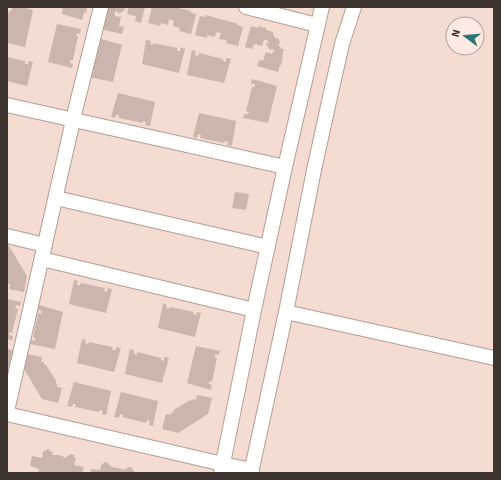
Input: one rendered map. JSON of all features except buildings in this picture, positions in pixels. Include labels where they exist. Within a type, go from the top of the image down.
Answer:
[{"type":"street","points":[[7,411],[73,120],[101,7]]},
{"type":"street","points":[[246,7],[317,25]]},
{"type":"street","points":[[222,469],[285,166],[322,7]]},
{"type":"street","points":[[7,414],[222,469],[251,471],[286,312],[328,106],[342,44],[354,7]]},
{"type":"street","points":[[7,105],[285,166]]},
{"type":"street","points":[[56,198],[268,246]]},
{"type":"street","points":[[7,236],[45,245]]},
{"type":"street","points":[[42,259],[254,310]]},
{"type":"street","points":[[286,312],[494,358]]}]
